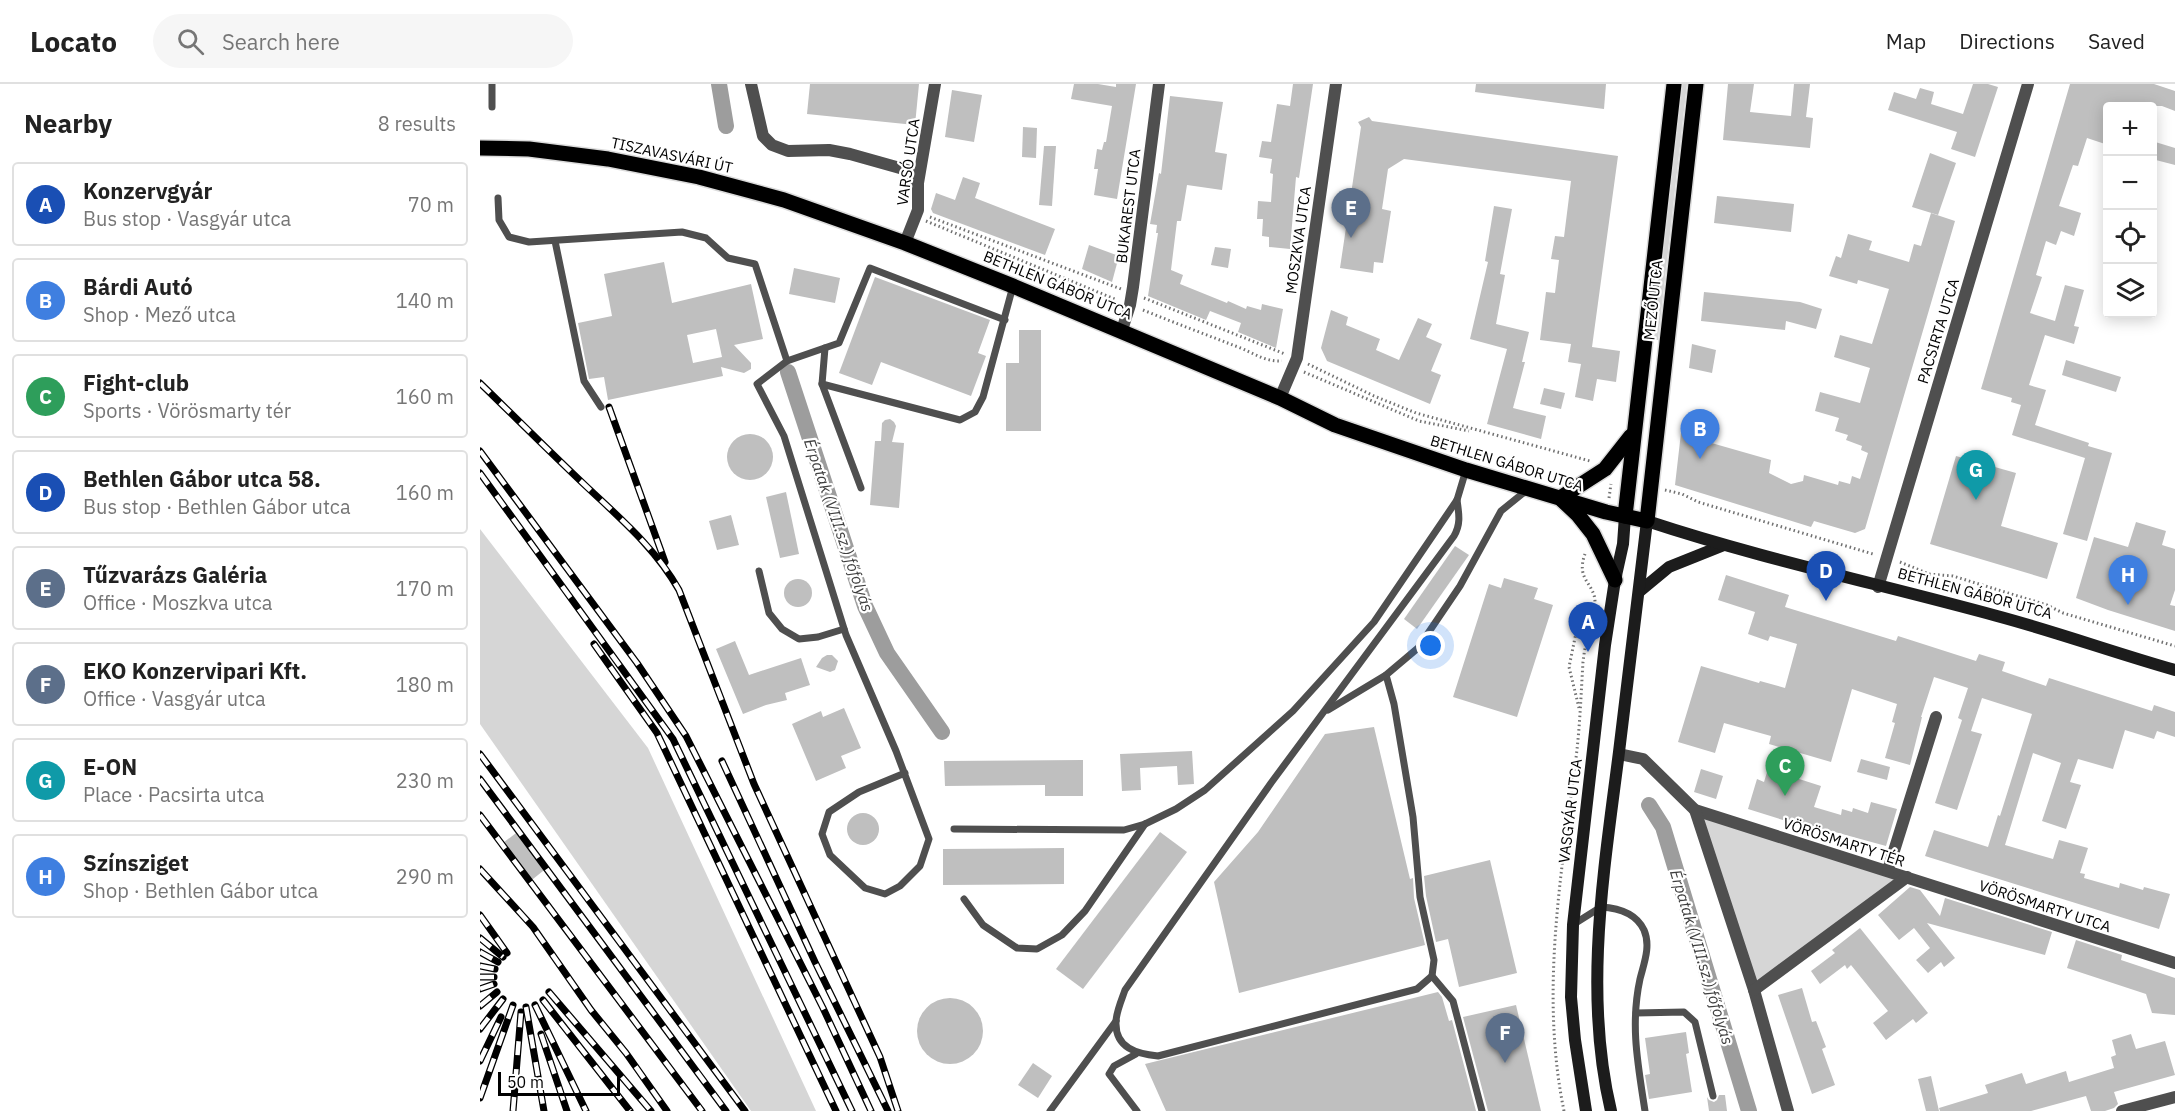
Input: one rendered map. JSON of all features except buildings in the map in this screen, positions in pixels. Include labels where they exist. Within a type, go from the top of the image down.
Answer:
[{"type":"main road","name":"MEZŐ UTCA","points":[[1625,516],[1674,84]]},
{"type":"main road","name":"MEZŐ UTCA","points":[[1647,521],[1696,84]]},
{"type":"main road","name":"TISZAVASVÁRI ÚT","points":[[480,148],[529,149],[597,158],[699,177],[784,200],[852,224]]},
{"type":"main road","name":"BETHLEN GÁBOR UTCA","points":[[852,224],[1122,330],[1280,398],[1335,425],[1466,470],[1724,545],[1998,616],[2175,669]]},
{"type":"main road","points":[[1615,580],[1593,534],[1560,498],[1605,470],[1624,448],[1633,433]]},
{"type":"main road","name":"VASGYÁR UTCA","points":[[1586,1111],[1575,1040],[1572,997],[1573,925],[1592,751],[1615,580],[1623,544],[1625,516]]},
{"type":"main road","points":[[1611,1111],[1601,1048],[1597,996],[1601,907],[1608,829],[1640,591],[1647,521]]},
{"type":"main road","points":[[1640,591],[1670,567],[1724,545]]},
{"type":"street","points":[[751,84],[763,136],[772,145],[788,151],[830,150],[850,154],[907,170],[918,183]]},
{"type":"street","name":"VARSÓ UTCA","points":[[905,243],[918,210],[918,183],[935,84]]},
{"type":"street","name":"BUKAREST UTCA","points":[[1122,330],[1131,299],[1158,84]]},
{"type":"street","name":"MOSZKVA UTCA","points":[[1280,398],[1296,363],[1335,84]]},
{"type":"street","name":"PACSIRTA UTCA","points":[[1878,586],[2028,84]]},
{"type":"street","points":[[1888,870],[1936,717]]},
{"type":"street","name":"VÖRÖSMARTY TÉR","points":[[1619,754],[1643,759],[1695,810],[1907,877]]},
{"type":"street","name":"VÖRÖSMARTY TÉR","points":[[1695,810],[1754,990],[1788,1111]]},
{"type":"street","name":"VÖRÖSMARTY TÉR","points":[[1754,990],[1907,877]]},
{"type":"street","name":"VÖRÖSMARTY UTCA","points":[[1907,877],[2175,963]]},
{"type":"street","points":[[2122,1111],[2175,1097]]},
{"type":"lane","points":[[492,84],[492,107]]},
{"type":"lane","points":[[498,198],[499,220],[509,237],[529,242],[682,231],[706,238],[728,258],[755,264],[787,362]]},
{"type":"lane","points":[[555,241],[584,381],[601,407]]},
{"type":"lane","points":[[905,773],[859,792],[829,812],[822,834],[830,855],[865,888],[885,894],[900,886],[920,866],[929,839],[905,773],[844,629],[784,436],[757,384],[787,362],[839,343],[870,268],[1005,320]]},
{"type":"lane","points":[[822,384],[960,420],[975,412],[983,397],[1013,286]]},
{"type":"lane","points":[[825,348],[822,384],[861,488]]},
{"type":"lane","points":[[954,829],[1124,830],[1145,824],[1176,809],[1204,790],[1293,711],[1374,622],[1456,500],[1466,470]]},
{"type":"lane","points":[[1323,713],[1386,675],[1418,648],[1460,586],[1501,511],[1527,489]]},
{"type":"lane","points":[[1050,1111],[1116,1021],[1125,990],[1271,783],[1459,528],[1456,500]]},
{"type":"lane","points":[[759,571],[769,613],[782,629],[799,639],[818,637],[844,629]]},
{"type":"lane","points":[[1137,1111],[1109,1074],[1114,1066],[1136,1054],[1158,1056],[1417,989],[1432,976],[1434,960],[1420,897],[1413,817],[1394,704],[1386,675]]},
{"type":"lane","points":[[964,899],[983,925],[1017,948],[1037,949],[1062,935],[1085,911],[1145,824]]},
{"type":"lane","points":[[1573,925],[1601,907],[1620,909],[1635,918],[1644,930],[1647,956],[1640,980],[1634,1036],[1645,1111]]},
{"type":"lane","points":[[1432,976],[1453,1002],[1482,1111]]},
{"type":"lane","points":[[1636,1013],[1684,1012],[1695,1022],[1713,1096]]},
{"type":"lane","points":[[1116,1021],[1120,1040],[1136,1054]]},
{"type":"path","points":[[914,217],[925,215],[1131,299],[1262,358],[1274,362],[1296,363],[1419,421],[1477,431]]},
{"type":"path","points":[[914,217],[1296,363],[1416,413],[1596,462]]},
{"type":"path","points":[[1663,489],[1682,494],[1698,502],[1886,558],[1929,574],[1953,576],[2047,604],[2063,613],[2175,646]]},
{"type":"path","points":[[1592,620],[1576,633],[1569,667],[1580,709],[1583,661],[1592,620],[1595,597],[1582,573],[1582,563],[1588,547],[1595,541]]},
{"type":"shaded area","points":[[1681,84],[1687,84],[1658,340],[1653,340]]},
{"type":"shaded area","points":[[480,529],[648,748],[816,1111],[751,1111],[480,724]]},
{"type":"shaded area","points":[[1695,810],[1907,877],[1754,990]]},
{"type":"waterway","name":"Érpatak (VIII.sz.) főfolyás","points":[[719,84],[726,126]]},
{"type":"waterway","name":"Érpatak (VIII.sz.) főfolyás","points":[[788,372],[865,606],[887,653],[942,732]]},
{"type":"waterway","name":"Érpatak (VIII.sz.) főfolyás","points":[[1649,805],[1663,827],[1749,1111]]},
{"type":"railway","points":[[480,383],[638,536],[660,561],[679,590],[754,784],[880,1057],[898,1111]]},
{"type":"railway","points":[[609,407],[665,562]]},
{"type":"railway","points":[[480,451],[637,663],[686,736],[823,1008],[871,1111]]},
{"type":"railway","points":[[480,473],[673,739],[852,1111]]},
{"type":"railway","points":[[594,644],[657,733],[836,1111]]},
{"type":"railway","points":[[480,754],[745,1111]]},
{"type":"railway","points":[[722,761],[815,962],[888,1111]]},
{"type":"railway","points":[[480,779],[726,1111]]},
{"type":"railway","points":[[480,815],[702,1111]]},
{"type":"railway","points":[[480,869],[533,927],[591,1010],[626,1053],[667,1111]]},
{"type":"railway","points":[[480,915],[507,953]]},
{"type":"railway","points":[[480,938],[503,957]]},
{"type":"railway","points":[[480,952],[498,962]]},
{"type":"railway","points":[[480,966],[495,969]]},
{"type":"railway","points":[[480,977],[494,977]]},
{"type":"railway","points":[[480,989],[494,984]]},
{"type":"railway","points":[[480,1006],[497,992]]},
{"type":"railway","points":[[549,992],[651,1111]]},
{"type":"railway","points":[[480,1029],[503,999]]},
{"type":"railway","points":[[543,1000],[630,1111]]},
{"type":"railway","points":[[480,1098],[513,1005]]},
{"type":"railway","points":[[535,1005],[586,1111]]},
{"type":"railway","points":[[526,1007],[544,1111]]},
{"type":"railway","points":[[513,1111],[521,1012]]},
{"type":"railway","points":[[480,1061],[501,1017]]},
{"type":"railway","points":[[541,1034],[567,1111]]},
{"type":"place","name":"Tűzvarázs Galéria","points":[[1351,238]]},
{"type":"place","name":"Bárdi Autó","points":[[1700,459]]},
{"type":"place","name":"E-ON","points":[[1976,500]]},
{"type":"place","name":"Bethlen Gábor utca 58.","points":[[1826,601]]},
{"type":"place","name":"Színsziget","points":[[2128,605]]},
{"type":"place","name":"Konzervgyár","points":[[1588,652]]},
{"type":"place","name":"Fight-club","points":[[1785,796]]},
{"type":"place","name":"EKO Konzervipari Kft.","points":[[1505,1063]]}]
